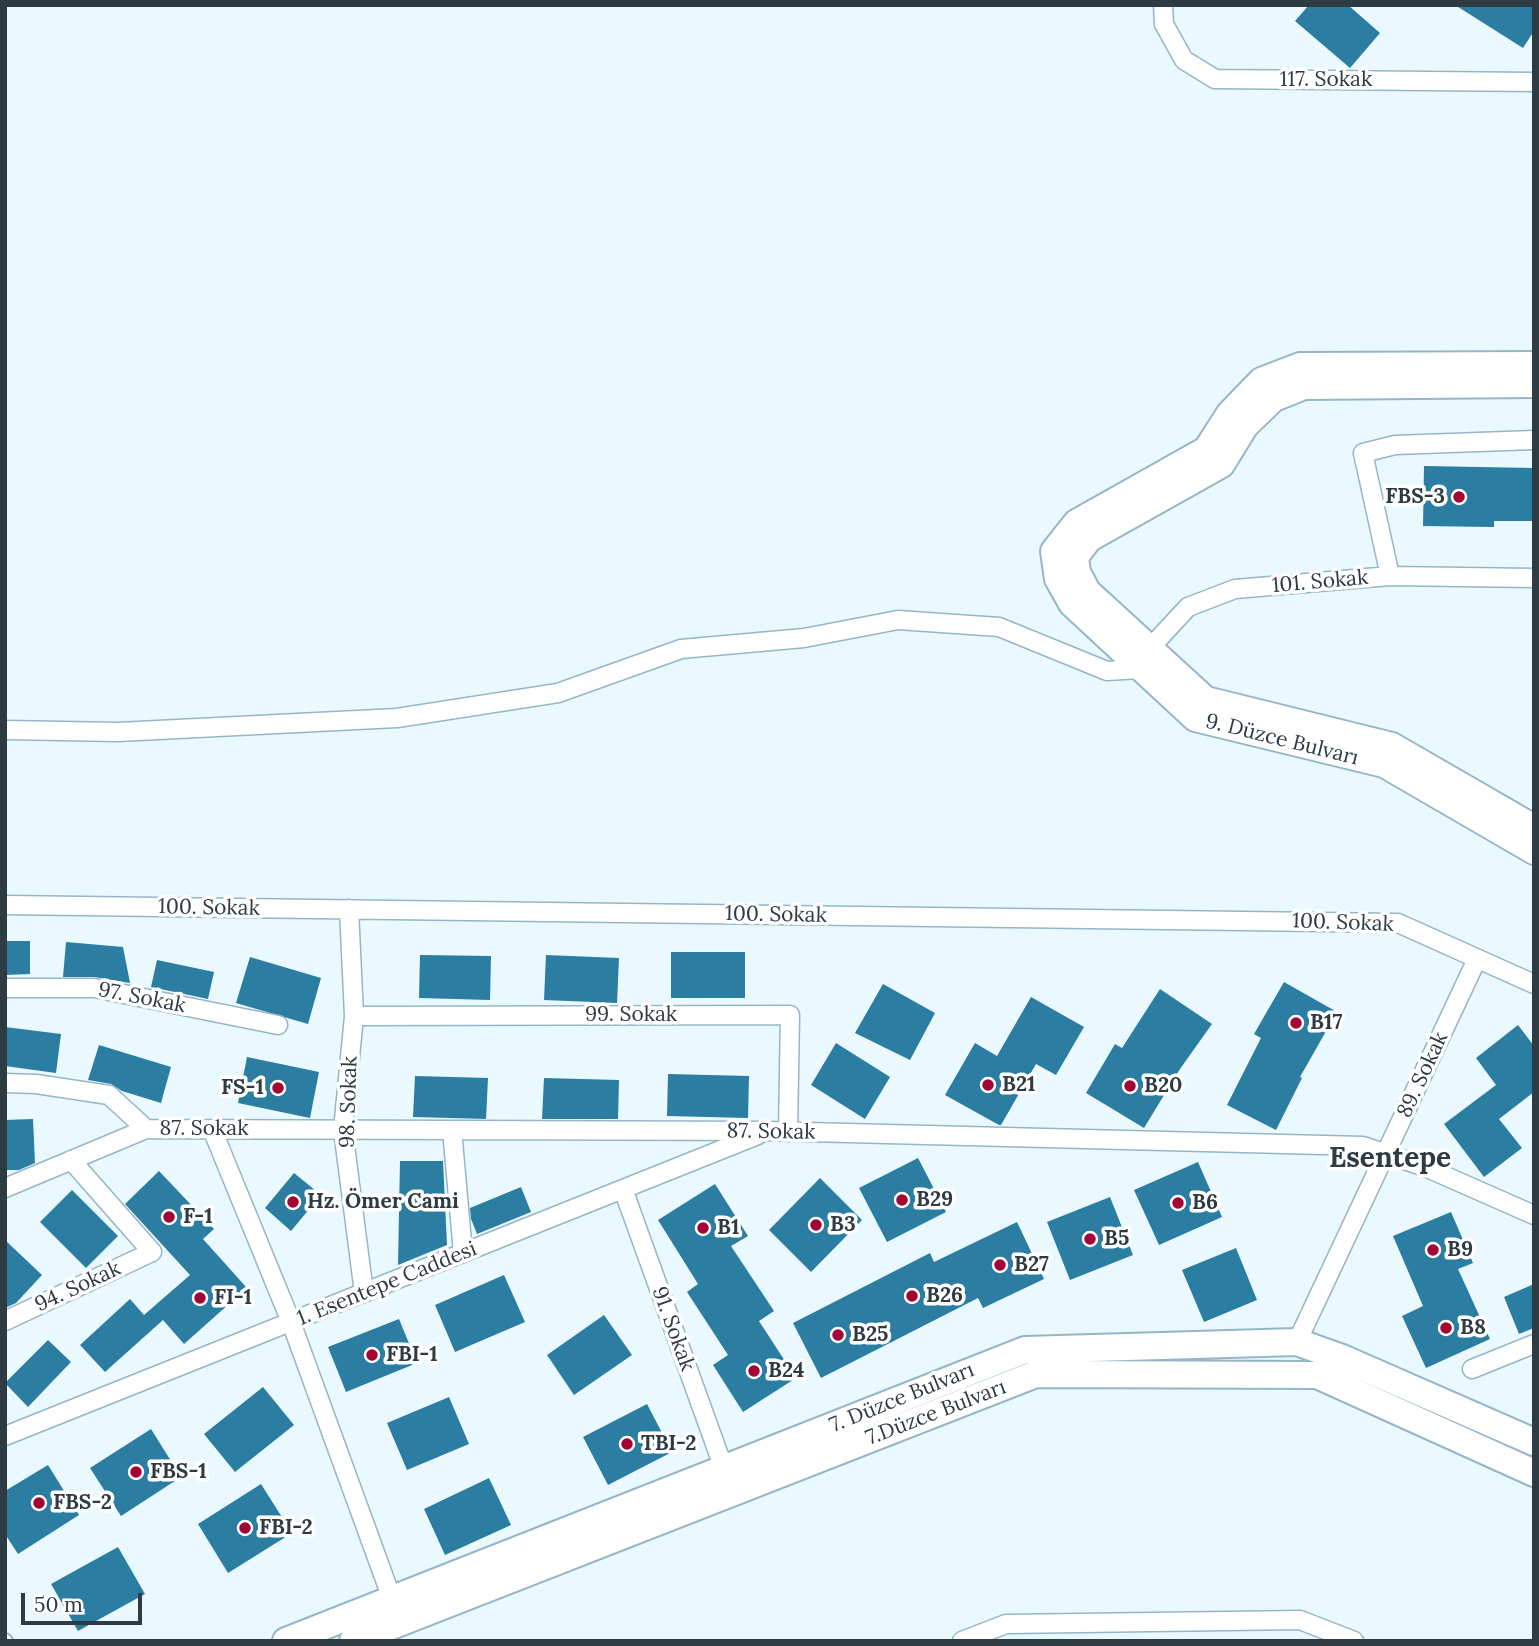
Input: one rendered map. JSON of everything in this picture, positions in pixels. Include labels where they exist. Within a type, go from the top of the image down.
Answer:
[{"type":"main road","name":"9. Düzce Bulvarı","points":[[1534,364],[1300,365],[1261,380],[1229,412],[1206,449],[1076,522],[1053,551],[1057,579],[1071,604],[1206,699],[1392,745],[1534,827]]},
{"type":"main road","name":"9. Düzce Bulvarı","points":[[1534,386],[1304,387],[1274,399],[1246,426],[1222,466],[1090,538],[1076,557],[1078,572],[1088,591],[1195,719],[1384,765],[1534,852]]},
{"type":"main road","name":"7. Düzce Bulvarı","points":[[286,1641],[1025,1350],[1297,1342],[1342,1358],[1534,1442]]},
{"type":"main road","name":"7.Düzce Bulvarı","points":[[353,1641],[1036,1374],[1317,1375],[1534,1473]]},
{"type":"street","name":"117. Sokak","points":[[1163,5],[1164,24],[1184,60],[1215,79],[1534,82]]},
{"type":"street","points":[[1391,576],[1363,453],[1395,445],[1534,440]]},
{"type":"street","name":"101. Sokak","points":[[1146,658],[1188,607],[1235,589],[1391,576],[1534,578]]},
{"type":"street","points":[[5,730],[118,732],[397,718],[558,693],[681,649],[804,638],[898,620],[999,627],[1107,671],[1146,658]]},
{"type":"street","name":"100. Sokak","points":[[5,905],[1398,923],[1534,984]]},
{"type":"street","name":"98. Sokak","points":[[349,909],[354,1016],[343,1130],[364,1293]]},
{"type":"street","name":"89. Sokak","points":[[1297,1342],[1477,959]]},
{"type":"street","name":"97. Sokak","points":[[5,988],[94,988],[278,1025]]},
{"type":"street","name":"99. Sokak","points":[[354,1016],[790,1015],[788,1132]]},
{"type":"street","points":[[5,1083],[36,1084],[109,1095],[146,1129]]},
{"type":"street","name":"87. Sokak","points":[[5,1188],[146,1129],[788,1132],[1363,1146],[1425,1167],[1534,1215]]},
{"type":"street","points":[[212,1129],[291,1322],[392,1599]]},
{"type":"street","points":[[452,1130],[463,1253]]},
{"type":"street","name":"1. Esentepe Caddesi","points":[[5,1436],[768,1132]]},
{"type":"street","name":"94. Sokak","points":[[5,1321],[152,1252],[71,1160]]},
{"type":"street","name":"91. Sokak","points":[[623,1189],[723,1469]]},
{"type":"street","points":[[1472,1369],[1534,1344]]},
{"type":"street","points":[[961,1641],[1006,1623],[1300,1620],[1354,1641]]},
{"type":"building","points":[[1309,5],[1348,5],[1380,33],[1350,68],[1295,21]]},
{"type":"building","points":[[1455,5],[1534,5],[1534,31],[1523,48]]},
{"type":"building","name":"FBS-3","points":[[1424,466],[1534,468],[1534,521],[1494,521],[1494,527],[1423,526]]},
{"type":"building","points":[[5,941],[30,941],[30,974],[5,975]]},
{"type":"building","points":[[66,942],[123,947],[130,983],[94,977],[63,977]]},
{"type":"building","points":[[671,952],[745,952],[745,998],[671,998]]},
{"type":"building","points":[[420,955],[491,956],[490,1000],[419,998]]},
{"type":"building","points":[[546,955],[619,958],[617,1003],[544,1000]]},
{"type":"building","points":[[250,957],[321,978],[308,1024],[236,1003]]},
{"type":"building","points":[[157,960],[214,972],[208,999],[151,987]]},
{"type":"building","points":[[1284,982],[1337,1012],[1300,1077],[1302,1078],[1276,1130],[1227,1105],[1261,1038],[1254,1034]]},
{"type":"building","points":[[883,984],[935,1013],[910,1060],[855,1033]]},
{"type":"building","points":[[1160,989],[1212,1024],[1180,1069],[1144,1128],[1086,1093],[1115,1044],[1122,1048]]},
{"type":"building","points":[[1031,997],[1084,1027],[1056,1075],[1036,1064],[999,1125],[945,1095],[975,1043],[997,1056]]},
{"type":"building","points":[[1518,1025],[1534,1046],[1534,1092],[1499,1119],[1522,1148],[1484,1177],[1444,1124],[1496,1085],[1476,1058]]},
{"type":"building","points":[[5,1027],[61,1034],[56,1073],[5,1066]]},
{"type":"building","points":[[836,1043],[890,1077],[865,1119],[811,1085]]},
{"type":"building","points":[[99,1045],[171,1067],[161,1103],[122,1091],[111,1084],[88,1080]]},
{"type":"building","name":"FS-1","points":[[247,1057],[319,1072],[310,1118],[238,1103]]},
{"type":"building","points":[[668,1074],[749,1076],[748,1118],[667,1116]]},
{"type":"building","points":[[415,1076],[488,1078],[486,1119],[413,1117]]},
{"type":"building","points":[[544,1078],[619,1080],[618,1119],[542,1119]]},
{"type":"building","points":[[33,1119],[35,1163],[19,1170],[5,1170],[5,1120]]},
{"type":"building","name":"B29","points":[[918,1158],[946,1212],[887,1242],[859,1188]]},
{"type":"building","points":[[400,1161],[443,1161],[447,1245],[398,1265]]},
{"type":"building","name":"B6","points":[[1198,1162],[1222,1217],[1159,1245],[1134,1190]]},
{"type":"building","points":[[159,1171],[214,1229],[203,1239],[247,1288],[184,1344],[163,1320],[105,1372],[80,1345],[130,1299],[144,1315],[190,1275],[125,1204]]},
{"type":"building","name":"Hz. Ömer Cami","points":[[294,1173],[321,1195],[291,1231],[265,1208]]},
{"type":"building","name":"B3","points":[[820,1178],[862,1220],[811,1272],[769,1230]]},
{"type":"building","points":[[715,1184],[748,1236],[731,1246],[774,1311],[759,1321],[796,1378],[743,1412],[713,1365],[728,1355],[687,1292],[698,1284],[658,1220]]},
{"type":"building","points":[[521,1187],[531,1212],[477,1234],[470,1208]]},
{"type":"building","points":[[72,1190],[118,1236],[86,1268],[40,1222]]},
{"type":"building","name":"B5","points":[[1110,1197],[1133,1255],[1070,1280],[1047,1222]]},
{"type":"building","points":[[1451,1212],[1473,1263],[1458,1269],[1490,1339],[1426,1368],[1402,1316],[1423,1306],[1393,1236]]},
{"type":"building","points":[[1017,1222],[1044,1279],[983,1308],[978,1298],[821,1378],[793,1323],[930,1253],[934,1262]]},
{"type":"building","points":[[5,1240],[42,1275],[16,1303],[5,1308]]},
{"type":"building","points":[[1236,1248],[1257,1300],[1204,1322],[1182,1270]]},
{"type":"building","points":[[504,1275],[525,1322],[455,1352],[435,1305]]},
{"type":"building","points":[[1534,1284],[1534,1328],[1519,1334],[1504,1297]]},
{"type":"building","points":[[604,1315],[632,1355],[574,1395],[547,1355]]},
{"type":"building","name":"FBI-1","points":[[399,1319],[417,1363],[346,1392],[328,1347]]},
{"type":"building","points":[[48,1340],[71,1362],[28,1407],[5,1383]]},
{"type":"building","points":[[263,1387],[294,1425],[235,1472],[204,1434]]},
{"type":"building","points":[[449,1397],[469,1444],[407,1470],[387,1423]]},
{"type":"building","name":"TBI-2","points":[[647,1404],[672,1452],[608,1485],[583,1437]]},
{"type":"building","name":"FBS-1","points":[[151,1429],[181,1477],[121,1516],[90,1468]]},
{"type":"building","name":"FBS-2","points":[[48,1465],[79,1515],[18,1554],[5,1534],[5,1491]]},
{"type":"building","points":[[489,1478],[511,1525],[445,1555],[424,1509]]},
{"type":"building","name":"FBI-2","points":[[261,1484],[292,1533],[228,1573],[198,1524]]},
{"type":"building","points":[[118,1547],[145,1594],[78,1631],[51,1584]]},
{"type":"place","name":"FBS-3","points":[[1459,497]]},
{"type":"place","name":"B17","points":[[1296,1023]]},
{"type":"place","name":"B21","points":[[988,1085]]},
{"type":"place","name":"B20","points":[[1130,1086]]},
{"type":"place","name":"FS-1","points":[[278,1088]]},
{"type":"place","name":"B29","points":[[902,1200]]},
{"type":"place","name":"Hz. Ömer Cami","points":[[293,1202]]},
{"type":"place","name":"B6","points":[[1178,1203]]},
{"type":"place","name":"F-1","points":[[169,1217]]},
{"type":"place","name":"B3","points":[[816,1225]]},
{"type":"place","name":"B1","points":[[703,1228]]},
{"type":"place","name":"B5","points":[[1090,1239]]},
{"type":"place","name":"B9","points":[[1433,1250]]},
{"type":"place","name":"B27","points":[[1000,1265]]},
{"type":"place","name":"B26","points":[[912,1296]]},
{"type":"place","name":"FI-1","points":[[200,1298]]},
{"type":"place","name":"B8","points":[[1446,1328]]},
{"type":"place","name":"B25","points":[[838,1335]]},
{"type":"place","name":"FBI-1","points":[[372,1355]]},
{"type":"place","name":"B24","points":[[754,1371]]},
{"type":"place","name":"TBI-2","points":[[627,1444]]},
{"type":"place","name":"FBS-1","points":[[136,1472]]},
{"type":"place","name":"FBS-2","points":[[39,1503]]},
{"type":"place","name":"FBI-2","points":[[245,1528]]},
{"type":"district","name":"Esentepe","points":[[1390,1159]]}]
